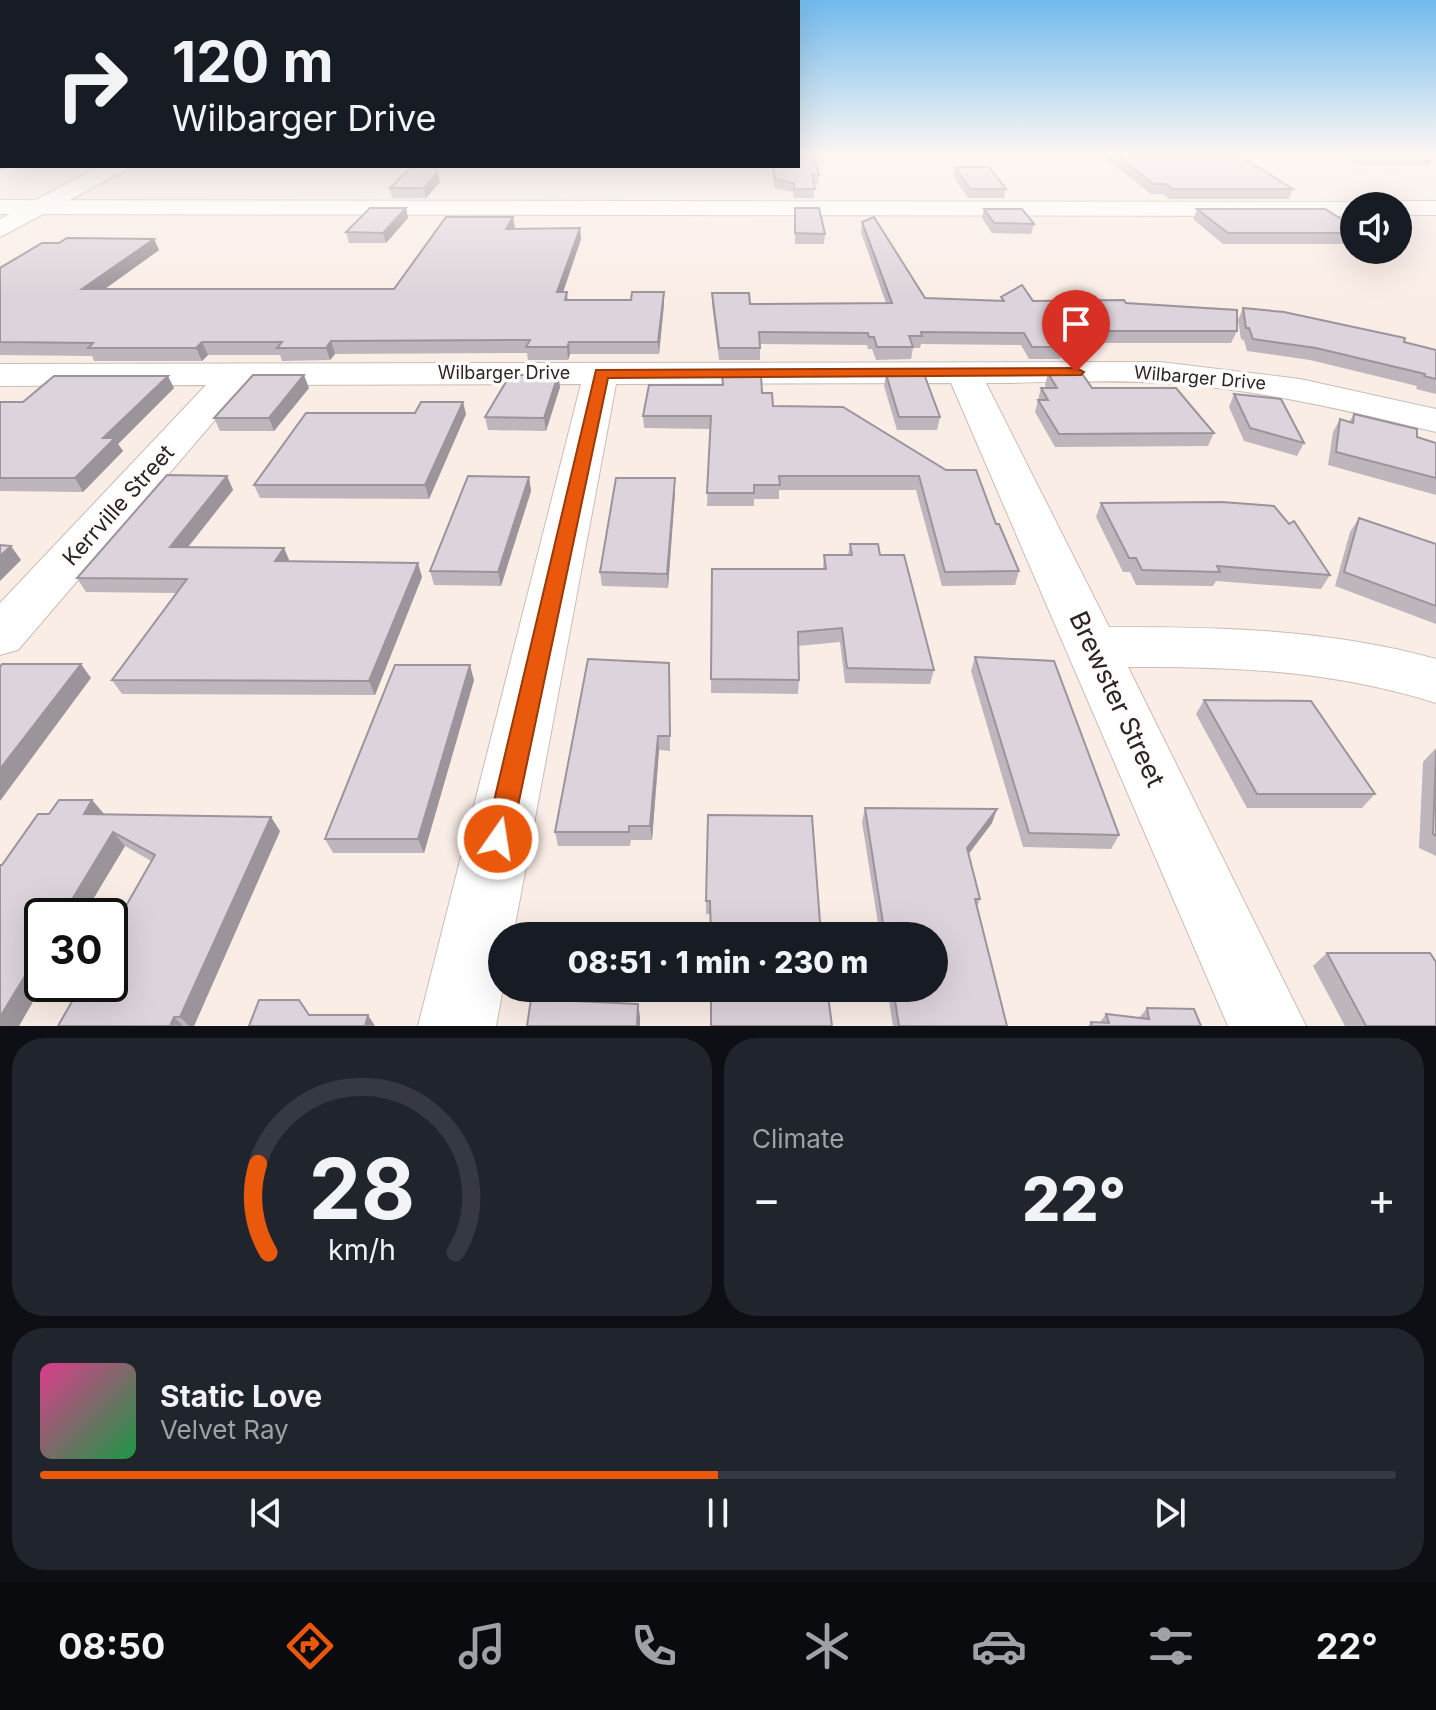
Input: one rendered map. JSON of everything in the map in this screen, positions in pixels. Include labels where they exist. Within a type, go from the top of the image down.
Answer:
[{"type":"street","points":[[0,229],[54,200]]},
{"type":"street","points":[[0,206],[36,210],[1340,209]]},
{"type":"street","points":[[1412,208],[1436,208]]},
{"type":"street","name":"Wilbarger Drive","points":[[0,375],[1160,372],[1215,376],[1356,399],[1436,421]]},
{"type":"street","points":[[457,1026],[601,373]]},
{"type":"street","name":"Brewster Street","points":[[964,373],[1094,647],[1267,1026]]},
{"type":"street","name":"Kerrville Street","points":[[0,636],[236,374]]},
{"type":"street","points":[[1094,647],[1269,647],[1386,665],[1436,681]]},
{"type":"building","points":[[370,208],[406,208],[383,233],[346,232]]},
{"type":"building","points":[[795,208],[819,208],[825,234],[795,233]]},
{"type":"building","points":[[984,209],[1022,209],[1034,224],[994,223]]},
{"type":"building","points":[[1197,209],[1325,209],[1340,218],[1340,233],[1228,233]]},
{"type":"building","points":[[446,217],[513,217],[506,229],[580,228],[557,292],[567,292],[565,300],[631,300],[632,292],[664,292],[658,342],[569,342],[567,347],[526,347],[530,340],[331,341],[326,348],[277,348],[282,342],[202,342],[196,348],[88,348],[93,343],[0,342],[0,268],[42,243],[59,243],[67,238],[154,239],[82,289],[394,289]]},
{"type":"building","points":[[874,217],[925,298],[1004,301],[1001,297],[1022,285],[1033,301],[1124,300],[1126,303],[1237,310],[1237,331],[1075,331],[1079,336],[1056,336],[1064,347],[1032,347],[1024,333],[921,332],[922,336],[909,336],[913,347],[877,347],[874,337],[869,337],[868,333],[759,332],[760,348],[719,348],[712,293],[749,293],[750,304],[892,303],[862,222]]},
{"type":"building","points":[[1243,308],[1284,312],[1405,338],[1404,342],[1436,350],[1436,379],[1316,348],[1253,339],[1249,328],[1246,328]]},
{"type":"building","points":[[1081,372],[1092,388],[1176,388],[1214,433],[1059,434],[1038,400],[1048,400],[1041,388],[1057,388],[1048,373]]},
{"type":"building","points":[[722,374],[761,374],[762,393],[772,393],[773,406],[843,407],[946,470],[976,470],[996,524],[999,524],[1019,571],[945,572],[919,476],[779,476],[780,485],[754,485],[754,493],[707,493],[711,416],[643,416],[649,385],[723,385]]},
{"type":"building","points":[[886,374],[924,374],[940,417],[899,417]]},
{"type":"building","points":[[253,375],[304,375],[269,418],[214,418]]},
{"type":"building","points":[[510,375],[558,375],[544,418],[485,417]]},
{"type":"building","points":[[54,376],[168,376],[103,438],[115,438],[75,478],[0,478],[0,402],[23,402]]},
{"type":"building","points":[[1234,394],[1281,399],[1304,443],[1250,428]]},
{"type":"building","points":[[421,402],[463,402],[425,485],[254,485],[306,413],[415,413]]},
{"type":"building","points":[[1354,414],[1417,429],[1417,437],[1436,443],[1436,478],[1336,452],[1340,419],[1353,423]]},
{"type":"building","points":[[167,475],[227,476],[170,547],[284,548],[275,561],[418,563],[369,681],[112,680],[187,579],[77,578]]},
{"type":"building","points":[[468,476],[529,477],[498,572],[430,571]]},
{"type":"building","points":[[616,478],[675,478],[667,574],[600,572]]},
{"type":"building","points":[[1222,502],[1274,506],[1289,524],[1294,521],[1330,575],[1217,566],[1220,572],[1142,570],[1136,558],[1129,558],[1101,503]]},
{"type":"building","points":[[1359,518],[1436,544],[1436,606],[1344,572]]},
{"type":"building","points":[[850,544],[878,544],[880,555],[904,555],[934,670],[847,668],[842,628],[798,632],[799,680],[711,679],[712,569],[826,569],[824,555],[852,555]]},
{"type":"building","points":[[0,545],[11,546],[0,556]]},
{"type":"building","points":[[975,657],[1054,661],[1119,835],[1029,833]]},
{"type":"building","points":[[588,659],[669,663],[670,736],[658,736],[650,826],[629,826],[629,832],[555,832]]},
{"type":"building","points":[[2,664],[81,664],[0,769],[0,667]]},
{"type":"building","points":[[395,665],[470,665],[418,839],[325,839]]},
{"type":"building","points":[[1204,700],[1311,701],[1375,794],[1257,794]]},
{"type":"building","points":[[1436,751],[1436,836],[1433,834]]},
{"type":"building","points":[[59,800],[92,800],[84,814],[271,817],[180,1017],[174,1017],[170,1026],[58,1026],[72,1002],[128,1002],[128,902],[155,855],[113,832],[73,898],[24,898],[24,978],[0,1017],[0,865],[38,814],[49,814]]},
{"type":"building","points":[[865,808],[997,809],[967,848],[980,899],[975,899],[1007,1026],[899,1026],[895,1002],[948,1002],[948,922],[883,922]]},
{"type":"building","points":[[708,815],[812,816],[820,922],[711,922],[710,901],[706,901]]},
{"type":"building","points":[[1327,953],[1430,953],[1436,962],[1436,1026],[1366,1026]]},
{"type":"building","points":[[259,1000],[299,1000],[309,1015],[368,1015],[365,1026],[249,1026]]},
{"type":"building","points":[[531,1002],[638,1004],[637,1026],[527,1026]]},
{"type":"building","points":[[711,1002],[829,1002],[832,1026],[711,1026]]},
{"type":"building","points":[[1147,1008],[1194,1009],[1201,1026],[1092,1026],[1091,1022],[1109,1023],[1106,1014],[1149,1019]]},
{"type":"route","points":[[498,839],[601,373],[1076,372]]}]
